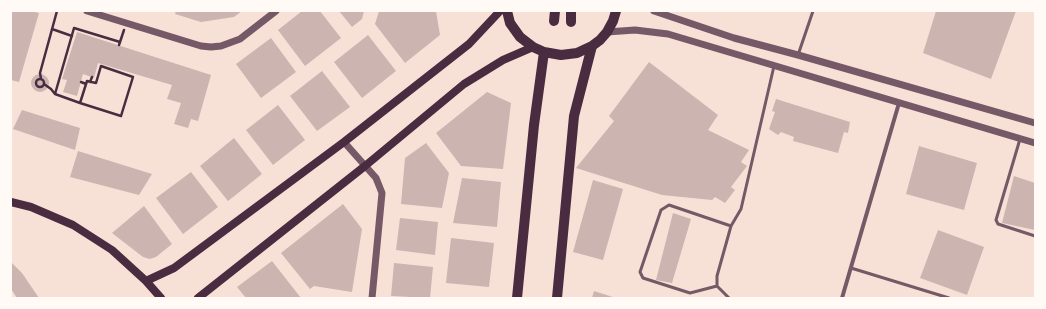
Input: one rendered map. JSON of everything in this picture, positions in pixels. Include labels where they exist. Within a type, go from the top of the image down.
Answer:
[{"type":"main road","points":[[146,281],[174,268],[344,142],[469,44],[500,11]]},
{"type":"main road","points":[[506,11],[510,23],[520,37],[533,47],[544,52],[561,55],[577,53],[592,46],[607,32],[616,11]]},
{"type":"main road","points":[[571,11],[571,22]]},
{"type":"main road","points":[[557,298],[574,116],[592,46]]},
{"type":"main road","points":[[198,298],[365,166],[464,84],[502,60],[533,47]]},
{"type":"main road","points":[[517,298],[534,126],[544,52]]},
{"type":"main road","points":[[11,202],[32,207],[73,225],[112,250],[146,281],[161,298]]},
{"type":"street","points":[[87,11],[201,46],[211,47],[226,45],[240,39],[276,11]]},
{"type":"street","points":[[654,11],[734,38],[798,54],[1035,123]]},
{"type":"street","points":[[607,32],[636,30],[668,34],[1035,143]]},
{"type":"street","points":[[842,298],[900,103]]},
{"type":"street","points":[[344,142],[376,178],[382,193],[372,298]]},
{"type":"lane","points":[[798,54],[812,11]]},
{"type":"lane","points":[[729,298],[717,286],[717,276],[731,226],[741,209],[774,66]]},
{"type":"lane","points":[[1020,138],[996,220],[998,224],[1035,236]]},
{"type":"lane","points":[[717,286],[690,293],[642,278],[640,272],[661,210],[669,205],[731,226]]},
{"type":"lane","points":[[851,268],[949,298]]},
{"type":"path","points":[[57,11],[40,73],[40,79],[43,80],[44,84],[55,94],[80,103],[121,116],[133,77],[101,66],[96,83],[87,81],[80,103]]},
{"type":"path","points":[[55,94],[74,28],[120,42]]},
{"type":"path","points":[[52,29],[72,36]]},
{"type":"path","points":[[119,45],[124,31]]},
{"type":"path","points":[[90,82],[92,77]]},
{"type":"path","points":[[40,79],[36,81],[36,85],[41,87],[44,84]]},
{"type":"path","points":[[81,82],[86,84]]},
{"type":"building","points":[[11,11],[31,11],[39,13],[19,82],[11,80]]},
{"type":"building","points":[[176,11],[242,11],[234,17],[201,22],[175,14]]},
{"type":"building","points":[[302,11],[320,11],[341,38],[305,66],[278,30]]},
{"type":"building","points":[[339,11],[364,11],[362,19],[352,27]]},
{"type":"building","points":[[379,11],[436,11],[440,35],[405,63],[375,24]]},
{"type":"building","points":[[936,11],[1016,11],[991,79],[923,53]]},
{"type":"building","points":[[77,32],[211,75],[198,121],[191,119],[188,128],[174,124],[181,103],[167,99],[172,85],[98,63],[94,78],[83,74],[77,96],[63,92],[67,80],[62,79]]},
{"type":"building","points":[[368,35],[396,71],[362,98],[334,62]]},
{"type":"building","points":[[271,38],[296,72],[261,98],[236,64]]},
{"type":"building","points":[[649,62],[718,115],[708,130],[749,150],[741,162],[747,166],[731,187],[735,190],[725,203],[715,197],[712,200],[662,195],[576,168],[614,121],[609,116]]},
{"type":"building","points":[[322,71],[350,107],[317,131],[290,96]]},
{"type":"building","points":[[36,74],[44,74],[49,79],[47,90],[44,92],[36,92],[31,87],[31,79]]},
{"type":"building","points":[[487,92],[511,103],[503,169],[461,166],[436,133]]},
{"type":"building","points":[[776,99],[850,122],[848,133],[844,132],[838,153],[793,141],[794,137],[781,132],[778,135],[769,129],[775,112],[772,111]]},
{"type":"building","points":[[278,105],[305,140],[273,165],[246,130]]},
{"type":"building","points":[[22,110],[80,128],[75,150],[13,129]]},
{"type":"building","points":[[234,138],[262,174],[228,201],[200,166]]},
{"type":"building","points":[[426,143],[449,173],[442,208],[401,204],[405,158]]},
{"type":"building","points":[[919,146],[977,163],[964,210],[906,194]]},
{"type":"building","points":[[78,151],[152,174],[139,195],[70,177]]},
{"type":"building","points":[[191,172],[218,207],[183,234],[156,198]]},
{"type":"building","points":[[1014,176],[1035,183],[1035,230],[1002,223]]},
{"type":"building","points":[[462,178],[501,182],[497,227],[453,223]]},
{"type":"building","points":[[593,180],[623,189],[603,260],[573,252]]},
{"type":"building","points":[[343,204],[362,229],[352,292],[314,286],[310,289],[281,253]]},
{"type":"building","points":[[144,206],[172,244],[156,257],[150,259],[143,257],[112,233]]},
{"type":"building","points":[[673,213],[691,219],[672,283],[656,280]]},
{"type":"building","points":[[400,218],[438,222],[435,255],[396,250]]},
{"type":"building","points":[[938,230],[984,247],[967,295],[920,278]]},
{"type":"building","points":[[451,238],[494,243],[489,287],[446,283]]},
{"type":"building","points":[[272,261],[301,298],[246,298],[237,287]]},
{"type":"building","points":[[11,262],[22,273],[39,298],[17,298],[11,289]]},
{"type":"building","points":[[394,263],[433,267],[430,298],[391,296]]},
{"type":"building","points":[[594,291],[616,298],[592,298]]}]
